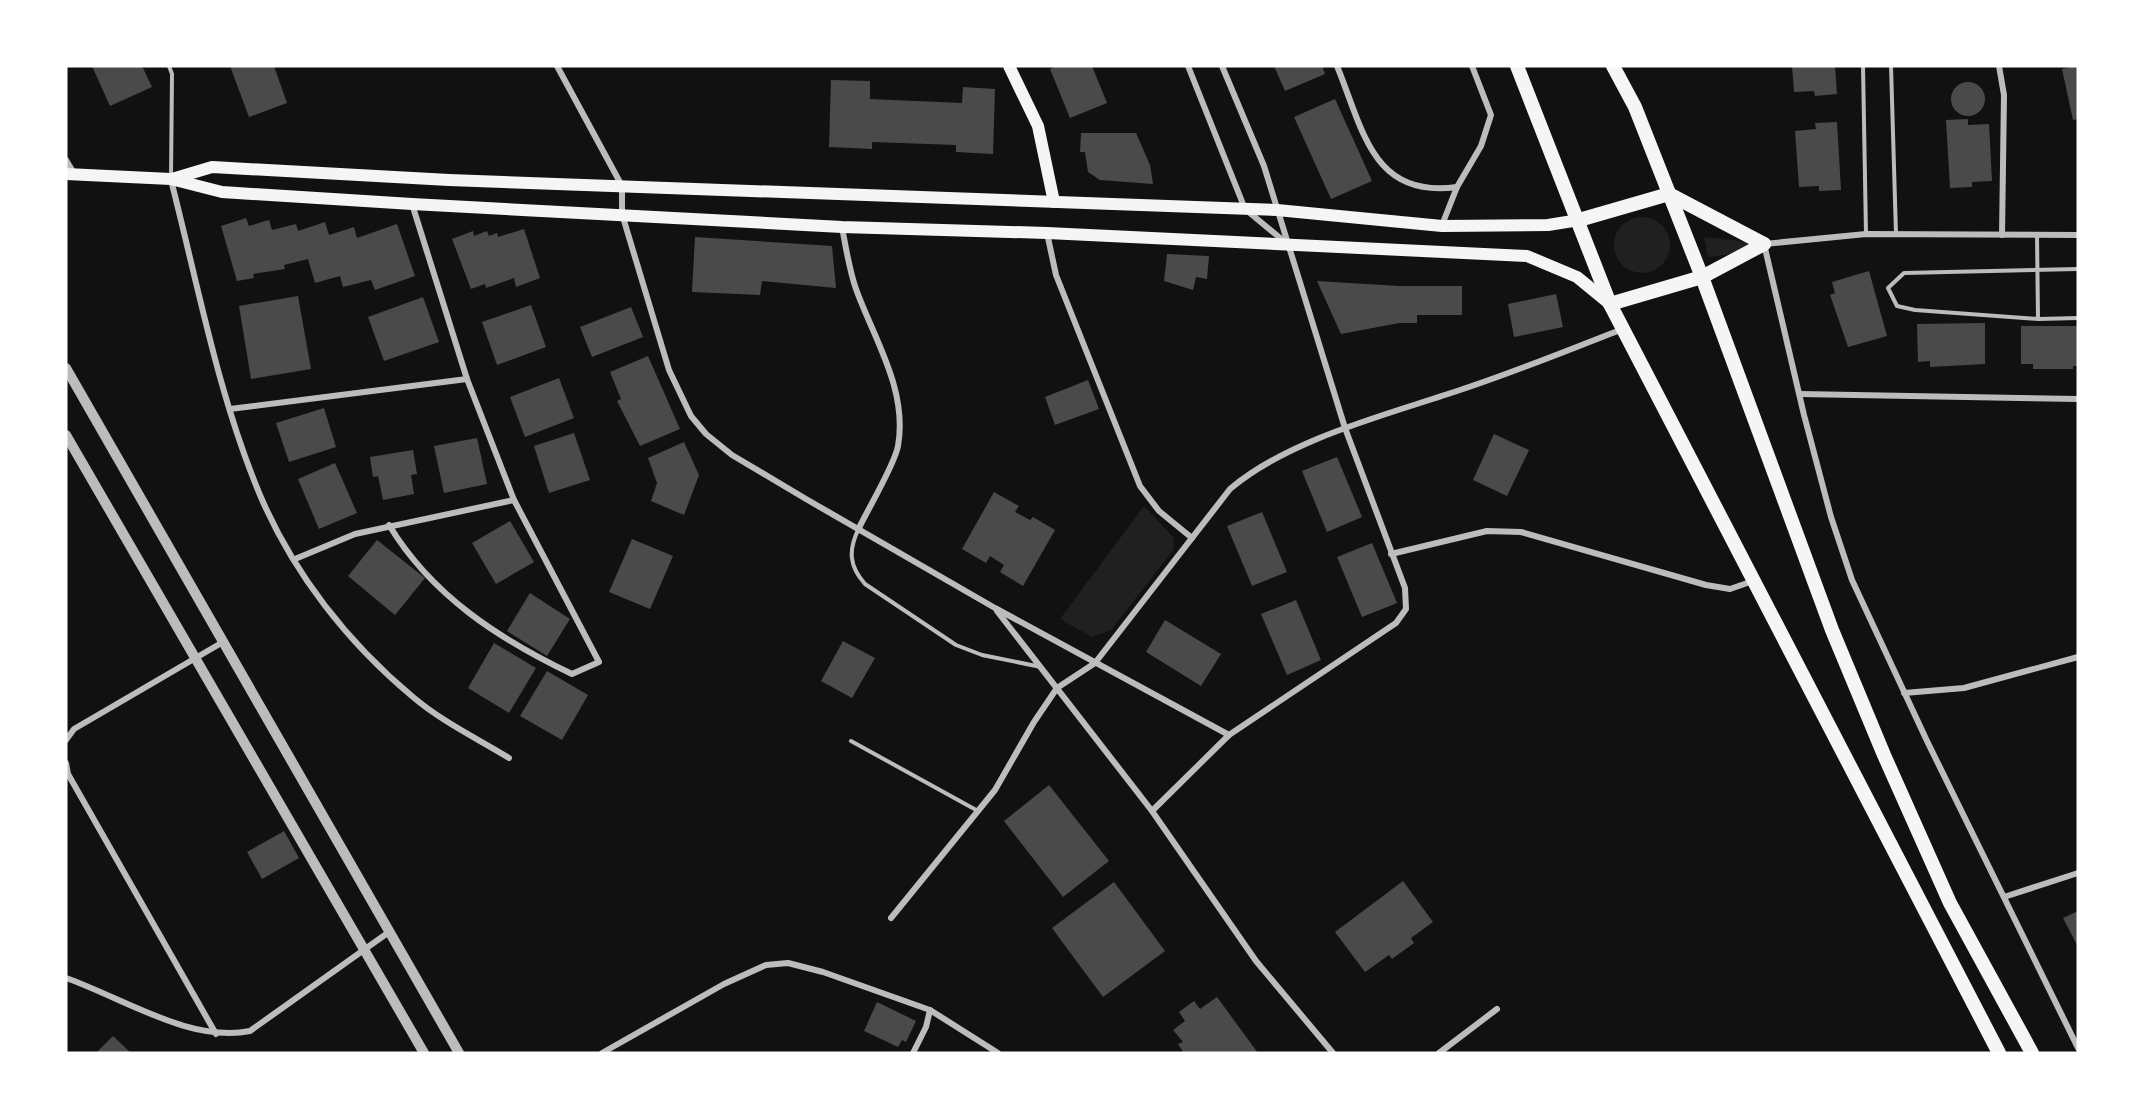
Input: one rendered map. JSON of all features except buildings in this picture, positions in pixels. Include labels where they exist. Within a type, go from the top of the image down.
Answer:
[{"type":"highway","points":[[1517,66],[1610,304],[1999,1053]]},
{"type":"highway","points":[[1613,66],[1635,107],[1702,277],[1832,630],[1884,755],[1950,903],[2032,1053]]},
{"type":"highway","points":[[1579,220],[1669,194],[1764,244]]},
{"type":"highway","points":[[1610,304],[1702,277],[1764,244]]},
{"type":"main road","points":[[1009,66],[1038,126],[1054,202]]},
{"type":"main road","points":[[171,180],[212,167],[621,186],[1277,210],[1442,226],[1548,225],[1579,220]]},
{"type":"main road","points":[[71,175],[171,180],[222,192],[412,204],[842,227],[1047,233],[1527,256],[1577,278],[1610,304]]},
{"type":"street","points":[[556,66],[621,186],[622,214],[669,370],[691,416],[706,434],[732,455],[995,608],[1229,735]]},
{"type":"street","points":[[1188,66],[1245,209],[1287,244]]},
{"type":"street","points":[[1152,811],[1229,735],[1396,623],[1406,609],[1405,588],[1345,428],[1264,166],[1222,66]]},
{"type":"street","points":[[1337,66],[1376,160],[1391,175],[1413,186],[1432,191],[1457,187]]},
{"type":"street","points":[[1442,226],[1457,187],[1481,146],[1491,115],[1472,66]]},
{"type":"street","points":[[1999,66],[2004,94],[2002,235]]},
{"type":"street","points":[[66,160],[71,175]]},
{"type":"street","points":[[171,180],[230,409],[261,497],[295,559],[343,629],[376,664],[415,699],[509,758]]},
{"type":"street","points":[[389,525],[403,548],[449,599],[485,626],[535,656],[572,674],[599,662],[514,500],[467,379],[412,204]]},
{"type":"street","points":[[842,227],[855,288],[888,364],[900,430],[898,449],[859,528]]},
{"type":"street","points":[[1047,233],[1056,275],[1140,486],[1159,511],[1192,538]]},
{"type":"street","points":[[2078,235],[1866,234],[1764,244],[1831,517],[1852,580],[1904,693],[2078,1048]]},
{"type":"street","points":[[891,918],[995,790],[1034,722],[1057,688],[1095,663],[1230,489],[1245,476],[1268,461],[1345,428],[1497,377],[1623,329]]},
{"type":"street","points":[[66,368],[459,1053]]},
{"type":"street","points":[[230,409],[467,379]]},
{"type":"street","points":[[1800,394],[2078,399]]},
{"type":"street","points":[[66,435],[424,1053]]},
{"type":"street","points":[[295,559],[355,534],[514,500]]},
{"type":"street","points":[[1391,554],[1487,531],[1521,532],[1706,585],[1730,589],[1754,581]]},
{"type":"street","points":[[995,608],[1152,811],[1256,961],[1333,1053]]},
{"type":"street","points":[[66,740],[74,729],[223,642]]},
{"type":"street","points":[[1904,693],[1964,688],[2078,657]]},
{"type":"street","points":[[66,763],[68,774],[216,1034]]},
{"type":"street","points":[[2004,897],[2078,873]]},
{"type":"street","points":[[66,978],[194,1029],[216,1034],[250,1031],[389,932]]},
{"type":"street","points":[[602,1053],[724,984],[766,965],[788,963],[824,972],[930,1010],[998,1053]]},
{"type":"street","points":[[1439,1053],[1497,1009]]},
{"type":"street","points":[[913,1053],[926,1027],[930,1010]]},
{"type":"lane","points":[[169,66],[172,74],[171,180]]},
{"type":"lane","points":[[1863,66],[1866,234]]},
{"type":"lane","points":[[1891,66],[1896,234]]},
{"type":"lane","points":[[2037,235],[2038,319]]},
{"type":"lane","points":[[2078,269],[1904,273],[1888,288],[1898,306],[1915,310],[2038,319],[2078,318]]},
{"type":"lane","points":[[859,528],[852,542],[850,556],[857,575],[866,584],[956,645],[982,656],[1041,667]]},
{"type":"lane","points":[[851,741],[978,811]]},
{"type":"shaded area","points":[[1637,217],[1647,217],[1662,225],[1668,234],[1670,245],[1668,256],[1662,265],[1647,273],[1637,273],[1626,268],[1619,261],[1614,250],[1614,240],[1619,229],[1626,222]]},
{"type":"shaded area","points":[[1704,237],[1748,242],[1747,252],[1708,257]]},
{"type":"shaded area","points":[[1144,506],[1173,537],[1174,549],[1111,630],[1092,637],[1060,619]]}]
